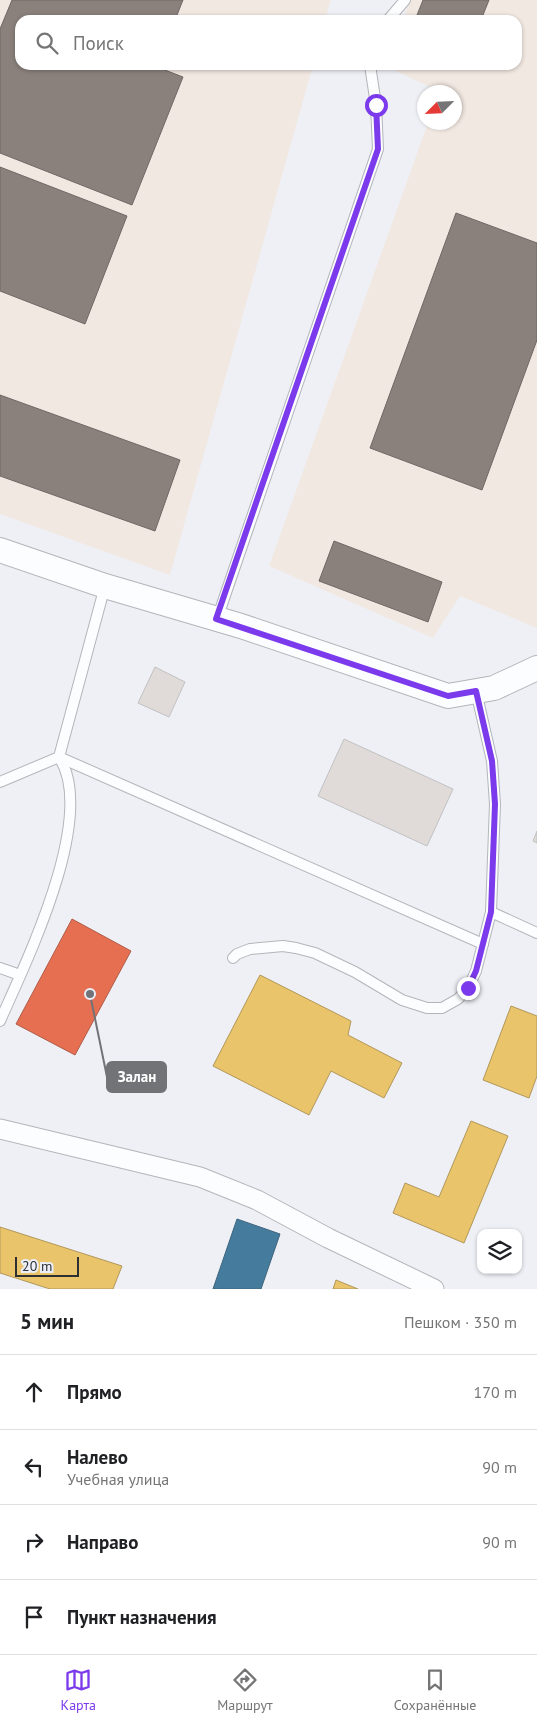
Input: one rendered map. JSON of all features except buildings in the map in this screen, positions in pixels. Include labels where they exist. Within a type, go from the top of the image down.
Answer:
[{"type":"street","points":[[0,550],[105,586],[216,619],[448,696],[494,688],[537,668]]},
{"type":"street","points":[[0,1129],[200,1177],[258,1200],[410,1284],[434,1289]]},
{"type":"lane","points":[[392,15],[405,0]]},
{"type":"lane","points":[[216,619],[378,149],[376,105],[371,70]]},
{"type":"lane","points":[[0,1021],[58,879],[69,831],[70,793],[66,767],[60,757],[105,586]]},
{"type":"lane","points":[[233,958],[250,948],[283,946],[296,948],[314,953],[355,972],[402,1000],[427,1008],[442,1008],[458,999],[468,988],[476,971],[491,912],[495,804],[492,761],[476,691]]},
{"type":"lane","points":[[0,782],[60,757],[483,944]]},
{"type":"lane","points":[[491,912],[537,933]]},
{"type":"lane","points":[[0,968],[20,975]]},
{"type":"shaded area","points":[[0,0],[331,0],[326,15],[15,15],[15,70],[312,70],[170,575],[0,514]]},
{"type":"shaded area","points":[[410,0],[537,0],[537,628],[460,596],[433,638],[269,566],[425,130],[462,130],[462,85],[426,85],[394,70],[522,70],[522,15],[405,15]]},
{"type":"place","name":"Залан","points":[[90,994]]},
{"type":"route","points":[[376,105],[378,149],[216,619],[448,696],[476,691],[492,761],[495,804],[491,912],[476,971],[468,988]]}]
